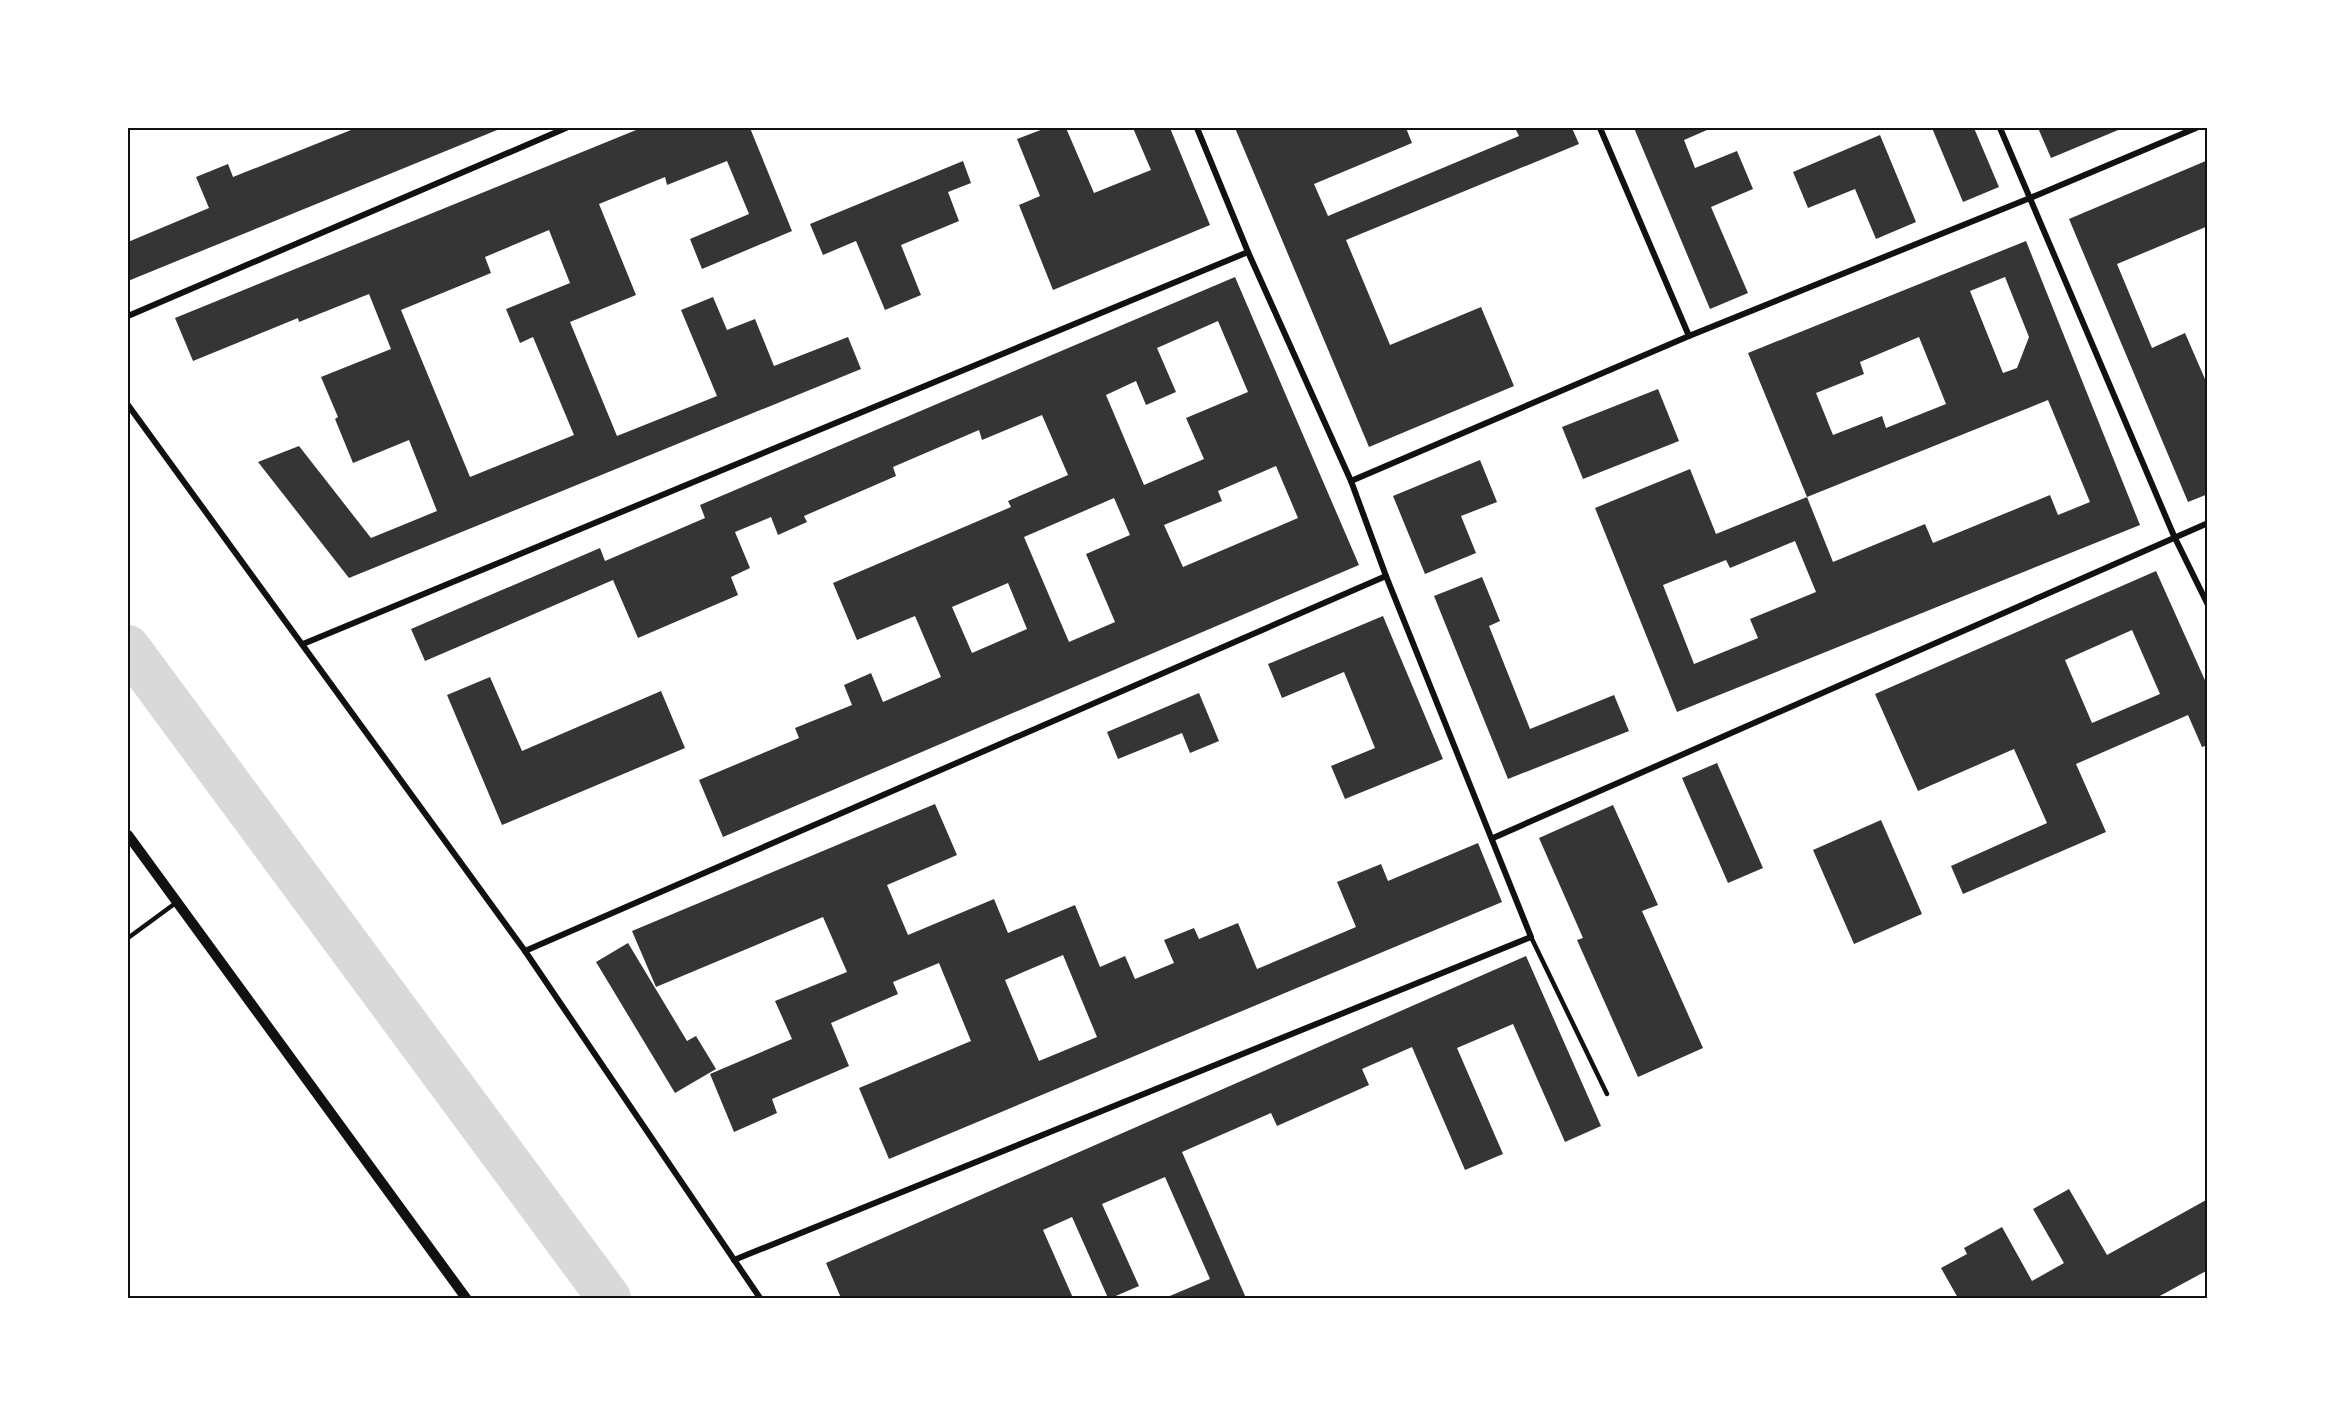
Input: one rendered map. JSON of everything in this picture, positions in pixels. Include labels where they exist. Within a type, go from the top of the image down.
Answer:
[{"type":"street","points":[[128,316],[566,128]]},
{"type":"street","points":[[734,1260],[1531,937],[1386,576],[1351,481],[1248,252],[1197,128]]},
{"type":"street","points":[[1600,128],[1689,336]]},
{"type":"street","points":[[2001,128],[2174,536],[2208,605]]},
{"type":"street","points":[[1351,481],[1689,336],[2196,128]]},
{"type":"street","points":[[303,644],[1248,252]]},
{"type":"street","points":[[128,405],[525,951],[760,1299]]},
{"type":"street","points":[[1493,838],[2174,536],[2208,523]]},
{"type":"street","points":[[525,951],[1386,576]]},
{"type":"street","points":[[128,835],[466,1299]]},
{"type":"lane","points":[[128,938],[177,902]]},
{"type":"lane","points":[[1531,937],[1607,1094]]},
{"type":"building","points":[[356,128],[502,128],[128,281],[128,242],[209,208],[196,177],[228,164],[233,177]]},
{"type":"building","points":[[641,128],[750,128],[792,231],[702,269],[690,239],[749,214],[727,161],[667,185],[665,177],[599,204],[636,295],[570,322],[617,436],[717,396],[681,310],[713,297],[727,330],[755,319],[774,366],[848,337],[861,369],[349,578],[258,462],[299,446],[371,538],[437,511],[409,440],[353,463],[335,419],[338,417],[321,377],[391,349],[369,294],[299,322],[298,318],[193,361],[175,318]],"holes":[[[549,230],[570,283],[506,309],[520,343],[533,337],[574,435],[470,477],[401,310],[491,273],[485,257]]]},
{"type":"building","points":[[1046,128],[1066,128],[1094,193],[1151,170],[1133,128],[1170,128],[1210,225],[1053,290],[1019,205],[1040,196],[1017,139]]},
{"type":"building","points":[[1235,128],[1406,128],[1412,143],[1314,184],[1328,216],[1519,136],[1515,128],[1572,128],[1579,144],[1346,240],[1390,345],[1481,307],[1514,386],[1369,447]]},
{"type":"building","points":[[1634,128],[1706,128],[1707,130],[1684,140],[1695,168],[1737,151],[1753,189],[1711,207],[1748,293],[1710,309]]},
{"type":"building","points":[[1932,128],[1974,128],[1999,187],[1963,202]]},
{"type":"building","points":[[2038,128],[2123,128],[2051,158]]},
{"type":"building","points":[[1880,135],[1916,222],[1876,239],[1855,189],[1808,208],[1793,172]]},
{"type":"building","points":[[2208,160],[2208,226],[2117,264],[2152,348],[2185,333],[2208,386],[2208,494],[2188,502],[2069,219]]},
{"type":"building","points":[[963,161],[971,183],[948,192],[959,221],[901,245],[921,295],[885,310],[856,241],[823,255],[810,224]]},
{"type":"building","points":[[2026,241],[2140,525],[1677,712],[1595,508],[1690,469],[1716,534],[1807,497],[1748,353]],"holes":[[[2005,277],[2029,337],[2017,368],[2003,373],[1970,291]],[[1919,337],[1946,404],[1886,428],[1882,416],[1833,435],[1816,393],[1864,374],[1860,362]],[[2048,400],[2090,502],[2058,515],[2050,495],[1933,543],[1925,524],[1833,562],[1807,497]],[[1795,541],[1816,592],[1750,619],[1758,638],[1694,664],[1663,585],[1726,560],[1730,568]]]},
{"type":"building","points":[[1235,277],[1359,565],[723,837],[699,780],[799,738],[795,728],[852,705],[844,685],[871,673],[883,702],[941,677],[915,616],[857,640],[833,583],[1011,507],[1008,501],[1068,475],[1042,415],[982,440],[979,430],[893,467],[896,476],[804,516],[807,522],[778,535],[771,517],[735,532],[750,568],[731,577],[738,595],[638,638],[613,580],[425,661],[411,629],[600,548],[605,561],[705,518],[700,505]],"holes":[[[1218,321],[1248,392],[1186,418],[1204,459],[1144,485],[1106,395],[1136,381],[1146,405],[1176,392],[1157,348]],[[1276,466],[1298,518],[1183,567],[1164,525],[1222,501],[1218,491]],[[1114,498],[1130,535],[1086,554],[1115,622],[1069,642],[1024,537]],[[1008,583],[1027,629],[972,653],[952,607]]]},
{"type":"building","points":[[1658,389],[1679,441],[1583,479],[1562,427]]},
{"type":"building","points":[[1480,460],[1497,502],[1461,516],[1476,553],[1425,574],[1393,496]]},
{"type":"building","points":[[2156,571],[2208,687],[2208,745],[2202,747],[2188,715],[2076,764],[2106,832],[1963,894],[1951,866],[2047,823],[2014,749],[1918,791],[1875,694]],"holes":[[[2132,630],[2160,694],[2092,723],[2065,660]]]},
{"type":"building","points":[[1482,577],[1500,621],[1489,626],[1530,729],[1614,695],[1629,731],[1508,779],[1434,596]]},
{"type":"building","points":[[1383,616],[1443,759],[1345,799],[1331,766],[1375,748],[1344,672],[1282,698],[1268,664]]},
{"type":"building","points":[[490,677],[522,751],[661,691],[685,748],[502,825],[447,695]]},
{"type":"building","points":[[1199,693],[1219,741],[1190,753],[1182,733],[1118,759],[1107,732]]},
{"type":"building","points":[[1717,763],[1763,868],[1728,883],[1682,778]]},
{"type":"building","points":[[935,804],[957,855],[887,885],[908,935],[994,899],[1008,933],[1075,905],[1100,967],[1125,956],[1135,979],[1174,963],[1164,940],[1194,928],[1199,939],[1238,923],[1257,969],[1356,927],[1337,882],[1381,864],[1388,881],[1478,843],[1502,902],[889,1159],[859,1088],[971,1041],[939,963],[893,982],[898,994],[831,1023],[849,1066],[772,1099],[777,1113],[734,1132],[710,1074],[792,1039],[775,1001],[847,972],[823,917],[656,987],[632,931]],"holes":[[[1063,955],[1097,1037],[1039,1061],[1005,980]]]},
{"type":"building","points":[[1613,805],[1658,905],[1642,911],[1703,1048],[1638,1077],[1577,940],[1583,938],[1539,838]]},
{"type":"building","points":[[1881,820],[1922,914],[1854,944],[1813,850]]},
{"type":"building","points":[[628,943],[687,1041],[696,1036],[716,1069],[675,1093],[596,962]]},
{"type":"building","points":[[1526,956],[1601,1126],[1565,1142],[1513,1024],[1457,1048],[1503,1154],[1465,1170],[1412,1047],[1362,1069],[1369,1085],[1277,1126],[1271,1113],[1182,1152],[1246,1298],[1165,1298],[1210,1279],[1165,1177],[1102,1204],[1139,1286],[1111,1298],[1108,1298],[1072,1217],[1043,1230],[1073,1298],[841,1298],[826,1263]]},
{"type":"building","points":[[2069,1189],[2107,1255],[2208,1199],[2208,1270],[2156,1298],[1958,1298],[1941,1268],[1967,1254],[1964,1248],[2002,1227],[2032,1281],[2064,1263],[2033,1209]]},
{"type":"waterway","points":[[128,647],[609,1298]]}]
